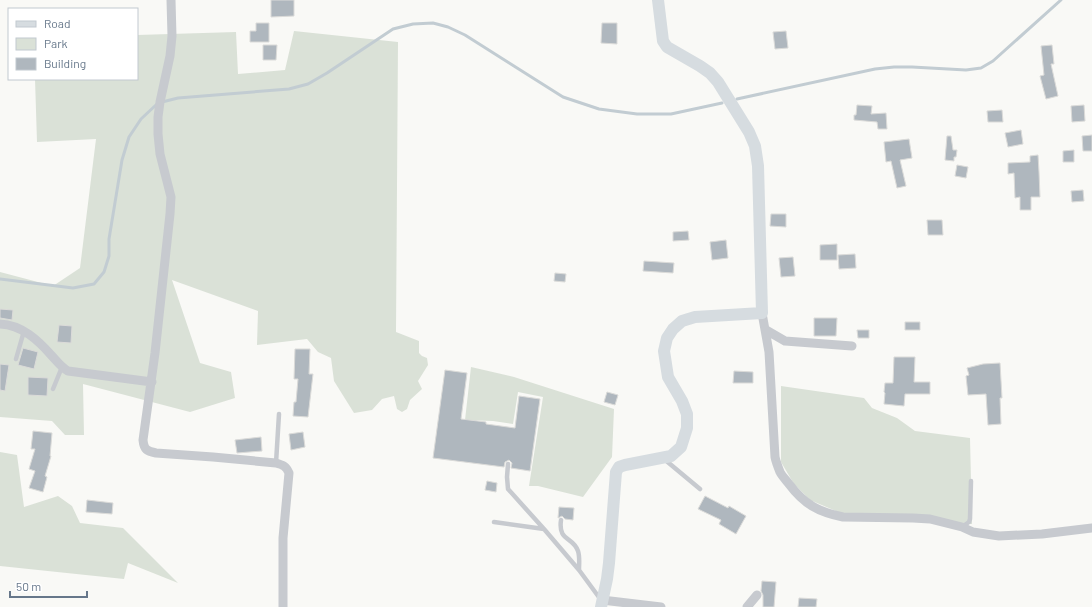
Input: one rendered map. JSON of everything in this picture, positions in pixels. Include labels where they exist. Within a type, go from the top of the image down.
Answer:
[{"type":"street","points":[[171,0],[172,36],[170,56],[158,117],[160,154],[171,198],[152,382],[143,440],[144,447],[149,451],[156,453],[276,463],[283,465],[287,469],[289,473],[284,538],[283,607]]},
{"type":"street","points":[[658,0],[663,41],[667,47],[710,73],[718,82],[750,132],[755,146],[758,166],[762,313],[769,352],[774,457],[780,473],[798,496],[804,502],[817,510],[832,515],[866,518],[930,519],[986,535],[999,536],[1042,534],[1092,528]]},
{"type":"street","points":[[661,607],[602,604],[609,563],[616,472],[619,467],[625,465],[671,456],[681,447],[687,428],[687,414],[682,401],[668,376],[664,352],[667,338],[672,329],[682,321],[695,317],[762,313]]},
{"type":"street","points":[[0,324],[8,324],[24,331],[36,340],[62,367],[68,371],[152,382]]},
{"type":"street","points":[[766,330],[785,341],[852,346]]},
{"type":"street","points":[[747,607],[757,596]]},
{"type":"lane","points":[[16,359],[24,331]]},
{"type":"lane","points":[[53,389],[62,367]]},
{"type":"lane","points":[[276,463],[279,414]]},
{"type":"lane","points":[[663,458],[700,489]]},
{"type":"lane","points":[[508,464],[508,489],[579,570],[602,604]]},
{"type":"lane","points":[[962,527],[969,522],[970,519],[971,482]]},
{"type":"lane","points":[[561,520],[560,528],[562,534],[574,544],[578,551],[579,570]]},
{"type":"lane","points":[[494,522],[544,529]]},
{"type":"green space","points":[[294,31],[398,42],[396,332],[419,341],[419,353],[427,358],[428,365],[418,381],[422,389],[410,400],[407,409],[402,412],[397,409],[394,396],[382,399],[372,410],[354,413],[334,381],[331,358],[318,352],[307,339],[257,345],[258,311],[172,280],[200,363],[231,372],[235,398],[190,412],[83,384],[84,435],[65,435],[52,421],[0,417],[0,272],[53,286],[80,268],[96,139],[37,142],[35,80],[138,80],[138,35],[236,32],[238,74],[285,70]]},
{"type":"green space","points":[[471,367],[514,377],[614,409],[612,457],[583,497],[538,486],[529,486],[543,397],[518,392],[513,424],[493,421],[465,420]]},
{"type":"green space","points":[[781,386],[864,398],[872,408],[897,418],[915,431],[970,438],[972,524],[850,517],[810,500],[794,484],[781,462]]},
{"type":"green space","points":[[0,452],[17,455],[24,507],[58,496],[72,506],[80,523],[123,528],[178,583],[128,563],[124,579],[0,566]]},
{"type":"building","points":[[271,0],[294,0],[294,16],[271,17]]},
{"type":"building","points":[[256,23],[269,23],[269,42],[250,42],[250,31],[256,31]]},
{"type":"building","points":[[602,23],[617,23],[617,44],[601,43]]},
{"type":"building","points":[[786,31],[788,48],[775,49],[773,32]]},
{"type":"building","points":[[263,45],[277,45],[276,60],[263,60]]},
{"type":"building","points":[[1052,45],[1054,64],[1051,64],[1058,96],[1046,99],[1040,76],[1044,75],[1041,46]]},
{"type":"building","points":[[857,105],[872,106],[871,114],[886,113],[887,129],[878,129],[877,122],[854,120]]},
{"type":"building","points":[[1084,105],[1085,121],[1072,122],[1071,106]]},
{"type":"building","points":[[1002,110],[1003,122],[988,122],[987,111]]},
{"type":"building","points":[[1021,130],[1023,144],[1008,147],[1005,133]]},
{"type":"building","points":[[1092,135],[1092,151],[1083,151],[1082,136]]},
{"type":"building","points":[[947,136],[951,136],[953,150],[957,150],[954,161],[945,160]]},
{"type":"building","points":[[909,139],[912,158],[900,160],[906,186],[897,188],[891,161],[886,162],[884,142]]},
{"type":"building","points":[[1074,150],[1074,162],[1063,162],[1063,151]]},
{"type":"building","points":[[1038,155],[1040,197],[1031,197],[1031,210],[1020,210],[1020,197],[1015,198],[1014,173],[1008,174],[1008,163],[1030,162],[1030,156]]},
{"type":"building","points":[[957,165],[968,167],[966,178],[955,176]]},
{"type":"building","points":[[1083,190],[1084,201],[1072,202],[1071,191]]},
{"type":"building","points":[[771,214],[786,214],[786,227],[770,226]]},
{"type":"building","points":[[927,220],[942,220],[943,235],[928,235]]},
{"type":"building","points":[[688,231],[689,240],[673,241],[673,232]]},
{"type":"building","points":[[726,240],[728,258],[712,260],[710,242]]},
{"type":"building","points":[[837,244],[837,260],[820,260],[820,245]]},
{"type":"building","points":[[855,254],[856,268],[839,269],[838,255]]},
{"type":"building","points":[[793,257],[795,276],[781,277],[779,258]]},
{"type":"building","points":[[644,261],[674,263],[673,273],[643,271]]},
{"type":"building","points":[[555,273],[566,274],[565,282],[554,281]]},
{"type":"building","points":[[0,309],[13,310],[12,320],[0,318]]},
{"type":"building","points":[[814,318],[837,318],[836,336],[814,336]]},
{"type":"building","points":[[905,322],[920,322],[920,330],[905,330]]},
{"type":"building","points":[[59,325],[72,326],[71,343],[57,342]]},
{"type":"building","points":[[857,330],[869,330],[869,338],[858,338]]},
{"type":"building","points":[[23,348],[38,352],[34,369],[18,365]]},
{"type":"building","points":[[295,349],[310,349],[309,374],[313,374],[308,417],[293,416],[298,379],[294,379]]},
{"type":"building","points":[[894,357],[915,357],[914,382],[930,382],[930,394],[905,394],[904,406],[884,404],[885,383],[893,383]]},
{"type":"building","points":[[1000,363],[1002,398],[1000,398],[1001,424],[988,425],[986,394],[968,395],[966,376],[969,375],[967,368],[983,364]]},
{"type":"building","points":[[0,364],[9,365],[5,391],[0,390]]},
{"type":"building","points":[[445,370],[467,373],[461,419],[515,428],[519,396],[540,399],[530,471],[511,468],[512,463],[509,460],[505,462],[504,467],[433,458]]},
{"type":"building","points":[[734,371],[753,372],[753,383],[733,383]]},
{"type":"building","points":[[28,377],[48,378],[47,396],[28,395]]},
{"type":"building","points":[[607,392],[618,395],[615,405],[604,402]]},
{"type":"building","points":[[33,431],[52,433],[51,456],[45,476],[47,477],[43,492],[29,488],[35,471],[29,469],[35,449],[31,449]]},
{"type":"building","points":[[303,432],[305,447],[291,450],[289,434]]},
{"type":"building","points":[[261,437],[262,451],[237,453],[235,440]]},
{"type":"building","points":[[487,481],[497,483],[496,492],[485,490]]},
{"type":"building","points":[[705,496],[728,508],[729,506],[746,516],[736,534],[719,524],[721,520],[698,509]]},
{"type":"building","points":[[87,500],[113,503],[112,514],[86,512]]},
{"type":"building","points":[[559,507],[574,508],[573,520],[565,519],[562,516],[558,518]]},
{"type":"building","points":[[762,581],[776,582],[774,607],[763,607],[763,595],[761,591]]},
{"type":"building","points":[[799,598],[817,599],[816,607],[798,607]]},
{"type":"waterway","points":[[737,99],[875,69],[912,67],[966,70],[981,68],[993,61],[1061,0]]},
{"type":"waterway","points":[[162,102],[178,98],[289,89],[308,84],[393,29],[413,24],[433,23],[448,27],[465,35],[563,97],[599,109],[637,114],[671,114],[722,103]]},
{"type":"waterway","points":[[0,279],[73,288],[94,284],[104,272],[109,256],[109,239],[122,160],[129,137],[141,119],[157,104]]}]
